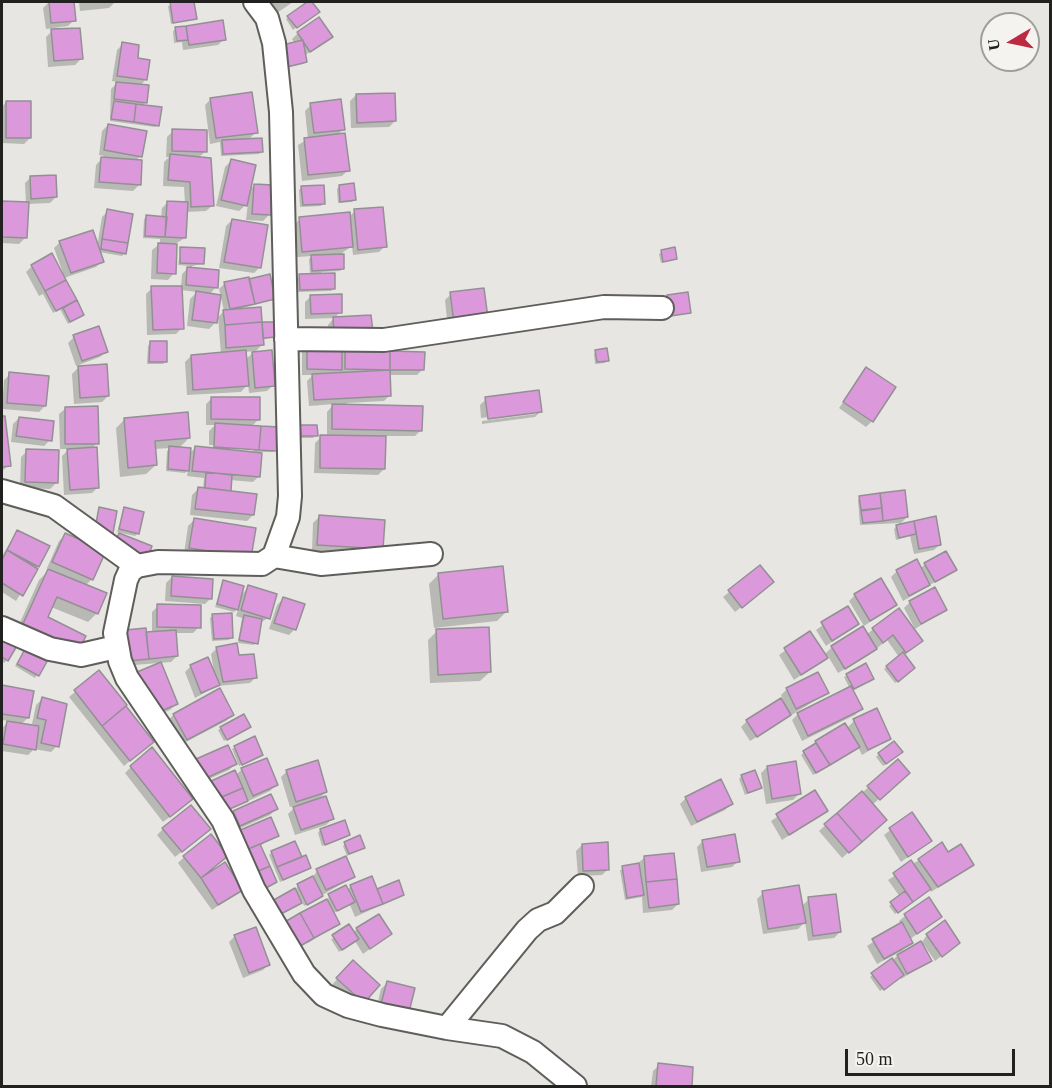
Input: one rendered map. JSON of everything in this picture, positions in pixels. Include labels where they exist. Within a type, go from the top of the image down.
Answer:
[{"type":"street","points":[[255,2],[267,18],[278,70],[290,496],[288,517],[274,556],[262,564],[247,566],[158,562],[137,566],[130,571],[115,633],[116,647],[127,678],[223,820],[254,890],[304,974],[324,995],[348,1005],[447,1028],[502,1036],[533,1052],[575,1086]]},
{"type":"street","points":[[286,339],[384,340],[604,307],[662,308]]},
{"type":"street","points":[[2,491],[54,506],[137,566]]},
{"type":"street","points":[[274,556],[321,564],[430,554]]},
{"type":"street","points":[[2,628],[50,649],[81,655],[116,647]]},
{"type":"street","points":[[447,1028],[527,930],[538,920],[555,913],[582,886]]},
{"type":"building","points":[[49,2],[74,2],[76,21],[51,23]]},
{"type":"building","points":[[170,2],[194,2],[197,19],[173,23]]},
{"type":"building","points":[[307,2],[312,2],[320,12],[297,28],[287,16]]},
{"type":"building","points":[[319,17],[333,37],[310,52],[297,32]]},
{"type":"building","points":[[223,20],[226,40],[189,45],[186,26]]},
{"type":"building","points":[[186,26],[188,40],[177,41],[175,27]]},
{"type":"building","points":[[80,28],[83,59],[54,61],[51,29]]},
{"type":"building","points":[[303,40],[307,62],[287,67],[282,45]]},
{"type":"building","points":[[122,42],[139,45],[138,58],[150,60],[147,80],[117,76]]},
{"type":"building","points":[[116,82],[149,85],[147,103],[114,99]]},
{"type":"building","points":[[252,92],[258,133],[216,138],[210,98]]},
{"type":"building","points":[[395,93],[396,121],[357,123],[356,94]]},
{"type":"building","points":[[341,99],[345,130],[314,133],[310,103]]},
{"type":"building","points":[[6,101],[31,101],[31,138],[6,138]]},
{"type":"building","points":[[114,101],[136,104],[134,122],[111,119]]},
{"type":"building","points":[[136,104],[162,107],[159,126],[134,122]]},
{"type":"building","points":[[108,124],[147,131],[142,157],[104,150]]},
{"type":"building","points":[[172,129],[207,130],[207,152],[172,151]]},
{"type":"building","points":[[345,133],[350,171],[308,175],[304,138]]},
{"type":"building","points":[[262,138],[263,152],[223,154],[222,140]]},
{"type":"building","points":[[170,154],[211,158],[214,206],[191,207],[190,182],[168,180]]},
{"type":"building","points":[[101,157],[142,160],[141,185],[99,182]]},
{"type":"building","points":[[231,159],[256,165],[247,206],[221,200]]},
{"type":"building","points":[[56,175],[57,197],[31,199],[30,176]]},
{"type":"building","points":[[354,183],[356,200],[340,202],[339,185]]},
{"type":"building","points":[[254,184],[273,185],[271,215],[252,214]]},
{"type":"building","points":[[324,185],[325,204],[303,205],[301,186]]},
{"type":"building","points":[[2,201],[29,202],[27,238],[2,237]]},
{"type":"building","points":[[167,201],[188,202],[186,238],[165,237]]},
{"type":"building","points":[[383,207],[387,247],[358,250],[354,209]]},
{"type":"building","points":[[107,209],[133,214],[128,243],[102,239]]},
{"type":"building","points":[[350,212],[353,247],[302,252],[299,217]]},
{"type":"building","points":[[146,215],[167,217],[165,237],[145,236]]},
{"type":"building","points":[[232,219],[268,225],[261,268],[224,262]]},
{"type":"building","points":[[93,230],[104,262],[71,273],[59,241]]},
{"type":"building","points":[[102,239],[128,243],[126,254],[101,249]]},
{"type":"building","points":[[158,243],[177,244],[176,274],[157,273]]},
{"type":"building","points":[[180,247],[205,248],[204,264],[180,263]]},
{"type":"building","points":[[675,247],[677,259],[663,262],[661,250]]},
{"type":"building","points":[[52,253],[66,280],[45,291],[31,265]]},
{"type":"building","points":[[344,254],[344,269],[312,271],[311,255]]},
{"type":"building","points":[[187,267],[219,270],[218,288],[186,285]]},
{"type":"building","points":[[335,273],[335,289],[300,290],[299,274]]},
{"type":"building","points":[[270,274],[275,299],[255,304],[249,279]]},
{"type":"building","points":[[249,277],[255,304],[230,309],[224,282]]},
{"type":"building","points":[[66,280],[77,300],[56,311],[45,291]]},
{"type":"building","points":[[151,286],[182,286],[184,329],[153,330]]},
{"type":"building","points":[[484,288],[488,318],[454,323],[450,292]]},
{"type":"building","points":[[196,291],[221,295],[217,323],[192,320]]},
{"type":"building","points":[[688,292],[691,313],[670,316],[667,295]]},
{"type":"building","points":[[342,294],[342,313],[311,314],[310,295]]},
{"type":"building","points":[[77,300],[84,315],[70,322],[63,308]]},
{"type":"building","points":[[261,307],[262,322],[225,325],[223,310]]},
{"type":"building","points":[[371,315],[373,332],[334,334],[333,317]]},
{"type":"building","points":[[262,322],[277,322],[278,337],[263,338]]},
{"type":"building","points":[[262,322],[264,345],[226,348],[225,325]]},
{"type":"building","points":[[99,326],[108,352],[82,361],[73,335]]},
{"type":"building","points":[[150,341],[167,341],[167,362],[149,362]]},
{"type":"building","points":[[307,343],[342,343],[342,370],[307,369]]},
{"type":"building","points":[[345,345],[390,345],[390,370],[345,369]]},
{"type":"building","points":[[607,348],[609,361],[597,362],[595,350]]},
{"type":"building","points":[[246,350],[249,386],[193,390],[191,355]]},
{"type":"building","points":[[272,350],[275,386],[255,388],[252,352]]},
{"type":"building","points":[[390,351],[425,352],[424,370],[390,370]]},
{"type":"building","points":[[107,364],[109,396],[80,398],[78,366]]},
{"type":"building","points":[[866,367],[896,387],[873,422],[843,402]]},
{"type":"building","points":[[390,370],[391,396],[314,400],[312,374]]},
{"type":"building","points":[[9,372],[49,376],[46,406],[7,403]]},
{"type":"building","points":[[539,390],[542,412],[488,419],[485,397]]},
{"type":"building","points":[[211,397],[260,397],[260,420],[211,419]]},
{"type":"building","points":[[332,404],[423,406],[422,431],[332,429]]},
{"type":"building","points":[[98,406],[99,444],[65,444],[65,407]]},
{"type":"building","points":[[188,412],[190,438],[155,441],[157,465],[128,468],[124,418]]},
{"type":"building","points":[[2,416],[5,416],[11,466],[2,467]]},
{"type":"building","points":[[19,417],[54,421],[52,441],[16,436]]},
{"type":"building","points":[[215,423],[261,426],[259,450],[214,447]]},
{"type":"building","points":[[300,425],[317,425],[318,436],[301,436]]},
{"type":"building","points":[[261,426],[279,427],[277,451],[259,450]]},
{"type":"building","points":[[320,435],[386,436],[385,469],[320,468]]},
{"type":"building","points":[[169,446],[191,448],[189,471],[168,469]]},
{"type":"building","points":[[195,446],[262,453],[260,477],[192,471]]},
{"type":"building","points":[[97,447],[99,488],[70,490],[67,449]]},
{"type":"building","points":[[26,449],[59,450],[58,483],[25,482]]},
{"type":"building","points":[[206,472],[232,475],[231,491],[205,488]]},
{"type":"building","points":[[198,487],[257,494],[254,515],[195,509]]},
{"type":"building","points":[[905,490],[908,517],[883,521],[880,493]]},
{"type":"building","points":[[880,493],[882,508],[861,510],[859,496]]},
{"type":"building","points":[[99,507],[117,511],[113,533],[95,529]]},
{"type":"building","points":[[124,507],[144,512],[139,534],[119,529]]},
{"type":"building","points":[[882,508],[883,521],[863,523],[861,511]]},
{"type":"building","points":[[319,515],[385,520],[383,549],[317,545]]},
{"type":"building","points":[[936,516],[941,545],[919,549],[914,521]]},
{"type":"building","points":[[194,518],[256,528],[251,558],[189,548]]},
{"type":"building","points":[[914,521],[916,534],[899,538],[896,525]]},
{"type":"building","points":[[17,530],[50,546],[39,567],[7,550]]},
{"type":"building","points":[[65,533],[106,551],[93,580],[52,562]]},
{"type":"building","points":[[119,533],[152,546],[148,557],[115,543]]},
{"type":"building","points":[[7,550],[38,569],[23,596],[2,583],[2,560]]},
{"type":"building","points":[[946,551],[957,570],[935,582],[924,563]]},
{"type":"building","points":[[917,559],[930,585],[909,596],[896,570]]},
{"type":"building","points":[[760,565],[774,582],[742,608],[728,590]]},
{"type":"building","points":[[503,566],[508,612],[443,619],[438,573]]},
{"type":"building","points":[[48,569],[107,593],[98,614],[57,597],[48,617],[86,636],[77,654],[22,626]]},
{"type":"building","points":[[172,576],[213,579],[212,599],[171,596]]},
{"type":"building","points":[[881,578],[897,605],[870,621],[854,594]]},
{"type":"building","points":[[223,580],[244,586],[238,610],[217,604]]},
{"type":"building","points":[[248,585],[277,594],[270,619],[241,610]]},
{"type":"building","points":[[935,587],[947,610],[921,624],[909,601]]},
{"type":"building","points":[[283,597],[305,604],[296,630],[274,623]]},
{"type":"building","points":[[157,604],[201,605],[201,628],[157,627]]},
{"type":"building","points":[[848,606],[859,624],[832,641],[821,622]]},
{"type":"building","points":[[899,608],[923,641],[906,653],[893,635],[883,643],[872,628]]},
{"type":"building","points":[[232,613],[233,638],[214,639],[212,614]]},
{"type":"building","points":[[244,615],[262,619],[258,644],[239,640]]},
{"type":"building","points":[[863,626],[877,649],[845,669],[831,646]]},
{"type":"building","points":[[489,627],[491,672],[438,675],[436,629]]},
{"type":"building","points":[[146,628],[149,659],[128,661],[125,630]]},
{"type":"building","points":[[176,630],[178,656],[149,659],[146,632]]},
{"type":"building","points":[[810,631],[828,658],[801,675],[784,648]]},
{"type":"building","points":[[2,634],[18,644],[8,661],[2,657]]},
{"type":"building","points":[[237,643],[239,655],[254,654],[257,678],[223,682],[216,647]]},
{"type":"building","points":[[27,645],[49,658],[39,676],[17,664]]},
{"type":"building","points":[[903,652],[915,668],[898,682],[886,666]]},
{"type":"building","points":[[208,657],[220,685],[201,693],[190,665]]},
{"type":"building","points":[[161,662],[178,704],[154,714],[137,672]]},
{"type":"building","points":[[866,663],[874,679],[854,689],[846,674]]},
{"type":"building","points":[[99,670],[127,705],[102,726],[74,690]]},
{"type":"building","points":[[818,672],[829,693],[796,709],[786,688]]},
{"type":"building","points":[[2,685],[34,691],[29,718],[2,714]]},
{"type":"building","points":[[851,686],[863,709],[808,736],[797,713]]},
{"type":"building","points":[[220,688],[234,715],[187,740],[173,714]]},
{"type":"building","points":[[42,697],[67,704],[59,747],[41,743],[46,720],[37,718]]},
{"type":"building","points":[[781,698],[791,715],[757,737],[746,720]]},
{"type":"building","points":[[126,706],[154,742],[130,761],[102,726]]},
{"type":"building","points":[[877,708],[891,739],[868,750],[853,719]]},
{"type":"building","points":[[244,714],[251,727],[227,740],[220,727]]},
{"type":"building","points":[[7,721],[39,726],[36,750],[3,744]]},
{"type":"building","points":[[845,723],[860,747],[830,765],[815,741]]},
{"type":"building","points":[[255,736],[263,755],[242,765],[234,746]]},
{"type":"building","points":[[894,741],[903,752],[886,764],[878,753]]},
{"type":"building","points":[[816,743],[830,765],[816,773],[803,751]]},
{"type":"building","points":[[228,745],[237,764],[204,779],[196,759]]},
{"type":"building","points":[[152,747],[193,799],[170,817],[130,766]]},
{"type":"building","points":[[267,758],[278,785],[253,796],[241,768]]},
{"type":"building","points":[[898,759],[910,773],[880,800],[867,786]]},
{"type":"building","points":[[318,760],[327,792],[296,802],[286,770]]},
{"type":"building","points":[[796,761],[801,794],[772,799],[767,766]]},
{"type":"building","points":[[235,770],[243,788],[217,799],[209,782]]},
{"type":"building","points":[[755,770],[762,788],[748,793],[741,775]]},
{"type":"building","points":[[721,779],[733,804],[697,822],[685,797]]},
{"type":"building","points":[[243,788],[248,801],[223,812],[217,799]]},
{"type":"building","points":[[815,790],[828,811],[789,835],[776,814]]},
{"type":"building","points":[[862,791],[887,820],[862,842],[837,813]]},
{"type":"building","points":[[271,794],[278,809],[240,826],[233,811]]},
{"type":"building","points":[[326,796],[334,819],[301,830],[293,807]]},
{"type":"building","points":[[191,805],[211,829],[182,852],[162,828]]},
{"type":"building","points":[[912,812],[932,841],[908,857],[889,828]]},
{"type":"building","points":[[837,813],[862,842],[849,853],[824,824]]},
{"type":"building","points":[[271,817],[279,836],[246,850],[238,831]]},
{"type":"building","points":[[345,820],[350,835],[325,845],[320,829]]},
{"type":"building","points":[[211,834],[228,856],[201,878],[183,856]]},
{"type":"building","points":[[735,834],[740,862],[707,867],[702,840]]},
{"type":"building","points":[[360,835],[365,848],[349,854],[344,842]]},
{"type":"building","points":[[295,841],[302,857],[277,867],[271,851]]},
{"type":"building","points":[[608,842],[609,870],[583,871],[582,844]]},
{"type":"building","points":[[942,842],[948,852],[961,844],[974,865],[938,887],[918,859]]},
{"type":"building","points":[[260,844],[270,866],[256,872],[246,850]]},
{"type":"building","points":[[674,853],[677,879],[646,882],[644,856]]},
{"type":"building","points":[[306,855],[311,868],[283,880],[277,867]]},
{"type":"building","points":[[346,856],[355,877],[326,890],[316,869]]},
{"type":"building","points":[[911,860],[931,889],[913,902],[893,873]]},
{"type":"building","points":[[225,862],[243,890],[218,905],[201,878]]},
{"type":"building","points":[[639,863],[644,895],[627,898],[622,866]]},
{"type":"building","points":[[270,866],[277,882],[264,889],[256,872]]},
{"type":"building","points":[[313,876],[323,896],[307,905],[297,884]]},
{"type":"building","points":[[372,876],[383,904],[361,912],[350,885]]},
{"type":"building","points":[[677,879],[679,904],[649,908],[646,882]]},
{"type":"building","points":[[399,880],[404,895],[383,904],[377,889]]},
{"type":"building","points":[[346,885],[355,902],[337,911],[328,894]]},
{"type":"building","points":[[799,885],[806,923],[768,929],[762,891]]},
{"type":"building","points":[[295,888],[302,903],[279,915],[272,901]]},
{"type":"building","points":[[905,891],[913,902],[898,913],[890,902]]},
{"type":"building","points":[[836,894],[841,932],[813,936],[808,897]]},
{"type":"building","points":[[929,897],[942,917],[917,934],[904,914]]},
{"type":"building","points":[[327,899],[340,924],[314,938],[300,913]]},
{"type":"building","points":[[300,913],[314,938],[297,948],[283,923]]},
{"type":"building","points":[[379,914],[392,934],[370,949],[356,928]]},
{"type":"building","points":[[945,920],[960,943],[942,957],[926,934]]},
{"type":"building","points":[[902,922],[913,943],[884,959],[872,939]]},
{"type":"building","points":[[349,924],[359,939],[342,950],[332,935]]},
{"type":"building","points":[[256,927],[270,965],[249,973],[234,935]]},
{"type":"building","points":[[921,941],[932,961],[907,974],[897,955]]},
{"type":"building","points":[[892,958],[904,975],[884,990],[871,973]]},
{"type":"building","points":[[353,960],[380,985],[364,1003],[336,978]]},
{"type":"building","points":[[387,981],[415,988],[409,1012],[381,1004]]},
{"type":"building","points":[[658,1063],[693,1067],[692,1086],[656,1086]]}]
